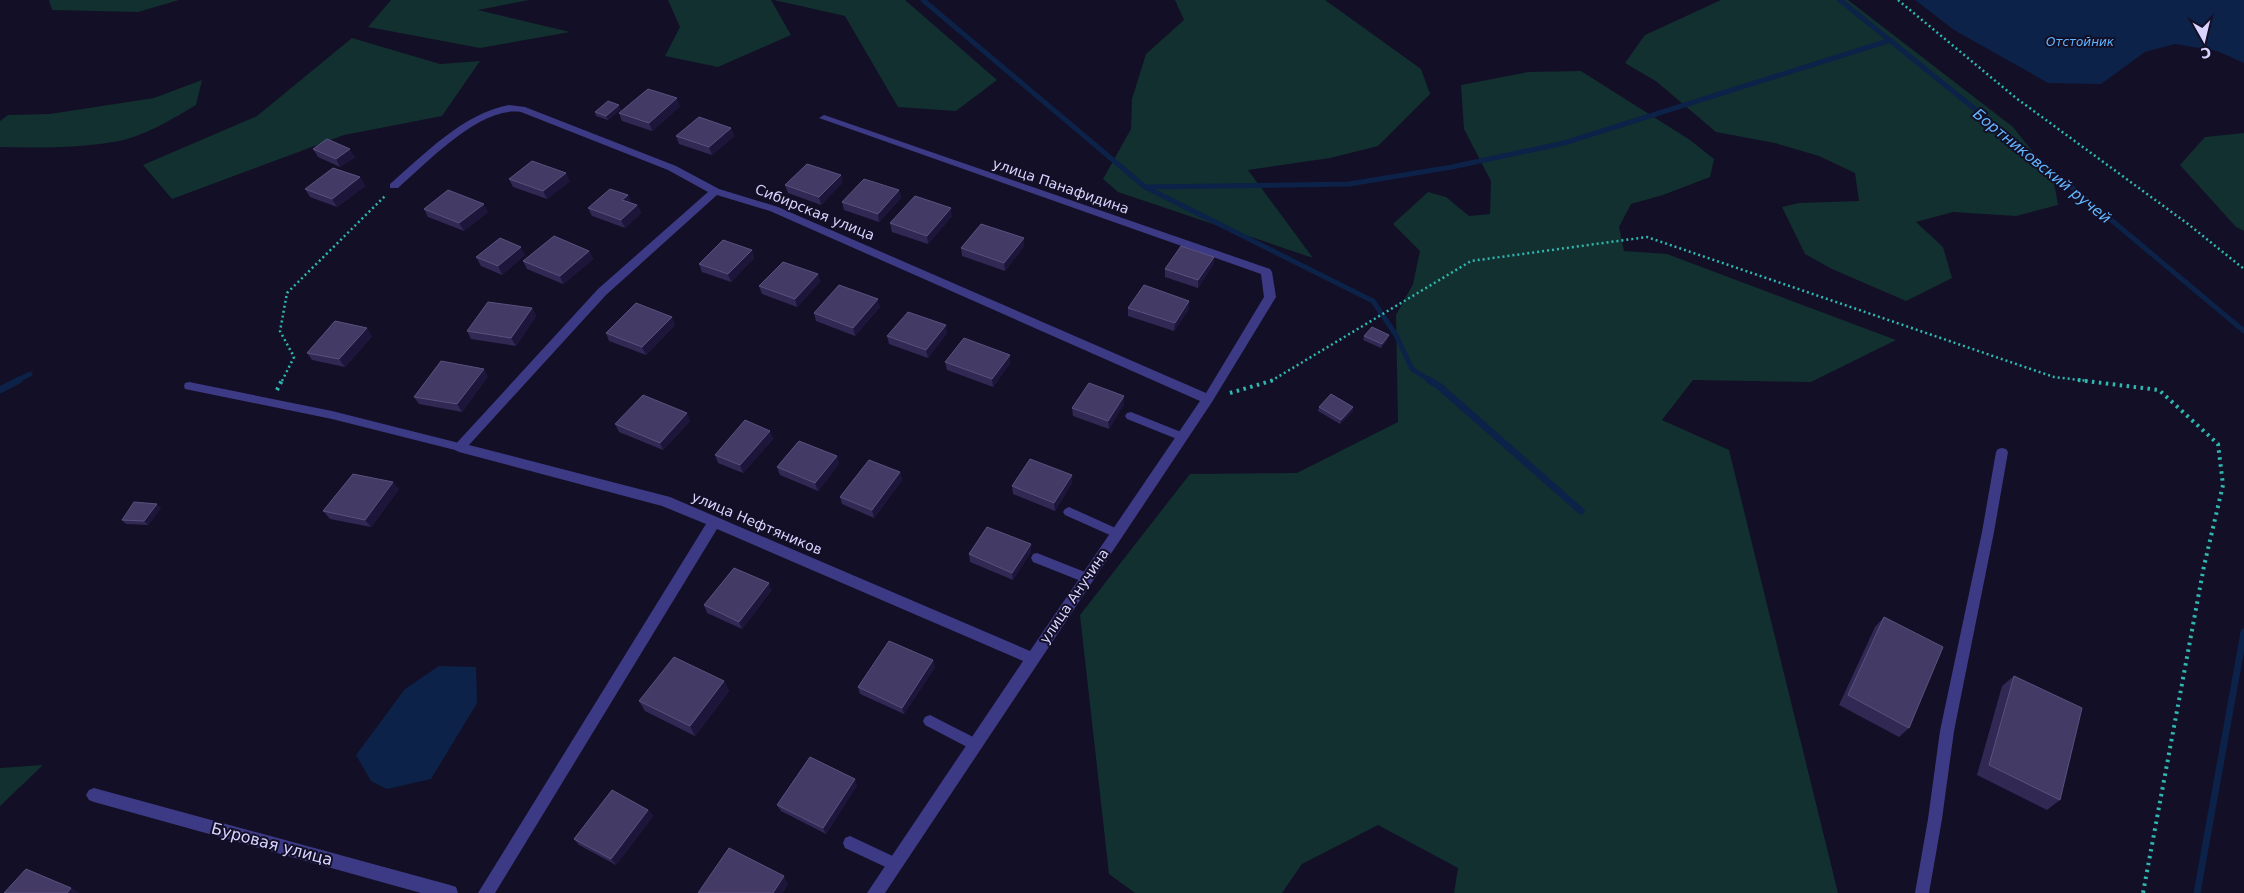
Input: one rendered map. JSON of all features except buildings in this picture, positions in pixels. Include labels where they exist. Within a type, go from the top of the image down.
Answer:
[{"type":"street","name":"Сибирская улица","points":[[394,186],[473,122],[508,107],[522,110],[672,168],[715,191],[774,209],[1208,399]]},
{"type":"street","name":"улица Панафидина","points":[[824,118],[1266,272],[1270,297]]},
{"type":"street","points":[[459,447],[602,292],[715,191]]},
{"type":"street","name":"улица Анучина","points":[[875,893],[1208,399],[1270,297]]},
{"type":"street","name":"улица Нефтяников","points":[[459,447],[665,501],[1032,658]]},
{"type":"street","points":[[486,893],[714,522]]},
{"type":"street","name":"Буровая улица","points":[[94,795],[450,893]]},
{"type":"lane","points":[[189,386],[332,415],[459,447]]},
{"type":"lane","points":[[1131,416],[1182,437]]},
{"type":"lane","points":[[1922,893],[1935,819],[1947,731],[1988,532],[2002,452]]},
{"type":"lane","points":[[1069,512],[1116,533]]},
{"type":"lane","points":[[1037,558],[1086,578]]},
{"type":"lane","points":[[930,721],[974,744]]},
{"type":"lane","points":[[850,843],[894,864]]},
{"type":"path","points":[[1898,0],[2016,98],[2188,224],[2244,269]]},
{"type":"path","points":[[271,403],[294,357],[280,331],[287,294],[394,186]]},
{"type":"path","points":[[1208,399],[1272,381],[1471,261],[1647,237],[2054,377],[2159,390],[2218,444],[2223,485],[2204,566],[2143,893]]},
{"type":"green space","points":[[49,0],[179,0],[138,12],[52,10]]},
{"type":"green space","points":[[391,0],[529,0],[478,10],[570,32],[480,48],[368,27]]},
{"type":"green space","points":[[668,0],[771,0],[791,35],[718,67],[665,56],[680,27]]},
{"type":"green space","points":[[774,0],[905,0],[997,80],[956,111],[898,107],[845,16]]},
{"type":"green space","points":[[1175,0],[1325,0],[1421,69],[1430,94],[1378,146],[1330,158],[1248,170],[1313,258],[1118,192],[1103,179],[1131,129],[1132,99],[1146,54],[1184,20]]},
{"type":"green space","points":[[1721,0],[1848,0],[2013,127],[2053,177],[2058,205],[2016,216],[1953,212],[1916,222],[1943,247],[1952,278],[1906,301],[1832,269],[1805,254],[1782,207],[1799,203],[1859,201],[1855,173],[1819,156],[1775,143],[1716,132],[1657,82],[1625,63],[1645,35]]},
{"type":"green space","points":[[352,38],[440,64],[480,61],[442,116],[344,135],[172,199],[143,165],[257,116]]},
{"type":"green space","points":[[1581,71],[1690,140],[1714,159],[1710,177],[1663,195],[1631,204],[1619,227],[1624,251],[1667,254],[1896,340],[1811,382],[1693,380],[1662,420],[1729,450],[1838,893],[1454,893],[1458,868],[1378,825],[1302,864],[1282,893],[1135,893],[1109,874],[1080,615],[1190,474],[1297,473],[1398,422],[1396,315],[1413,284],[1420,251],[1393,224],[1428,192],[1446,197],[1469,216],[1490,214],[1491,181],[1464,129],[1461,85],[1528,72]]},
{"type":"green space","points":[[202,80],[196,105],[159,126],[129,139],[75,146],[0,147],[0,121],[8,115],[50,114],[154,98]]},
{"type":"green space","points":[[2244,133],[2244,231],[2236,227],[2180,165],[2205,137]]},
{"type":"green space","points":[[43,765],[0,806],[0,768]]},
{"type":"water","name":"Отстойник","points":[[1915,0],[2244,0],[2244,63],[2217,51],[2175,44],[2145,52],[2101,84],[2048,83],[1954,30]]},
{"type":"water","points":[[439,666],[476,667],[477,703],[431,779],[387,789],[371,781],[356,755],[405,689]]},
{"type":"waterway","points":[[923,0],[1145,187],[1373,301],[1396,335],[1412,369],[1431,381]]},
{"type":"waterway","name":"Бортниковский ручей","points":[[1840,0],[1890,40]]},
{"type":"waterway","points":[[1146,187],[1349,184],[1452,167],[1564,143],[1890,40]]},
{"type":"waterway","name":"Бортниковский ручей","points":[[1890,40],[2085,198],[2244,331]]},
{"type":"waterway","points":[[16,381],[30,374]]},
{"type":"waterway","points":[[0,390],[19,380]]},
{"type":"waterway","points":[[1429,380],[1439,386],[1581,511]]},
{"type":"waterway","name":"Бортниковский ручей","points":[[2197,893],[2244,632]]}]
